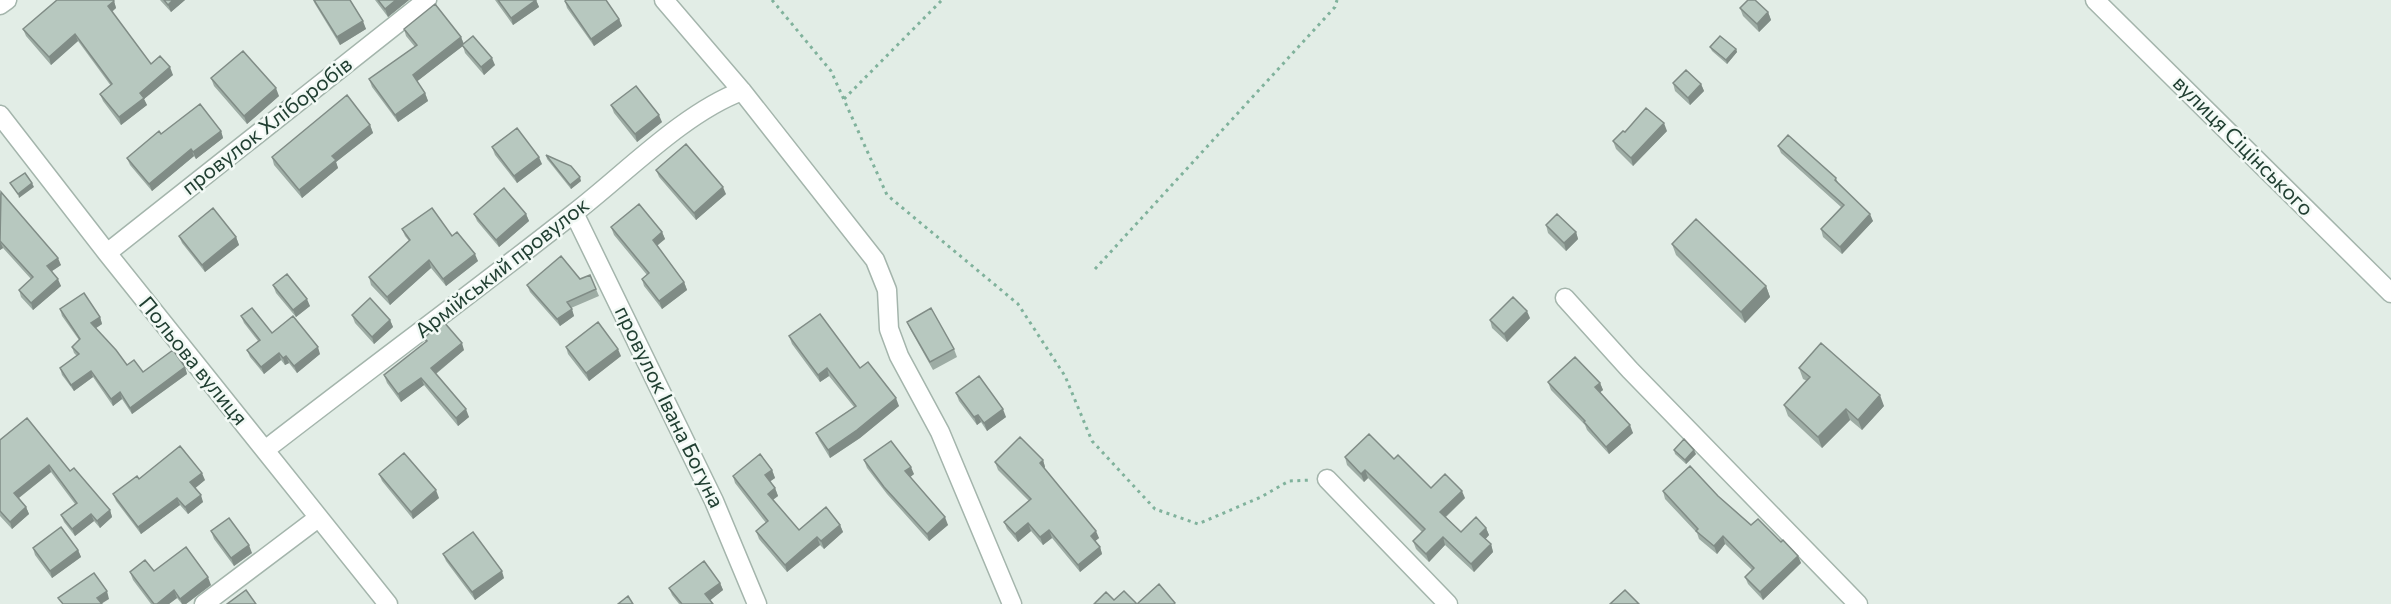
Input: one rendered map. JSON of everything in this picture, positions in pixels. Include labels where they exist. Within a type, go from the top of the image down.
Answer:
[{"type":"street","points":[[0,5],[7,0]]},
{"type":"street","name":"провулок Хліборобів","points":[[107,253],[427,0]]},
{"type":"street","points":[[664,0],[742,91],[875,260],[887,290],[889,329],[899,356],[940,432],[1012,604]]},
{"type":"street","name":"вулиця Сіцінського","points":[[2095,0],[2391,293]]},
{"type":"street","name":"Армійський провулок","points":[[264,450],[574,213],[704,109],[722,98],[742,91]]},
{"type":"street","name":"Польова вулиця","points":[[0,115],[107,253],[388,604]]},
{"type":"street","name":"провулок Івана Богуна","points":[[574,213],[714,501],[757,604]]},
{"type":"street","points":[[1565,298],[1638,379],[1858,604]]},
{"type":"street","points":[[1328,479],[1448,604]]},
{"type":"street","points":[[204,604],[318,518]]},
{"type":"path","points":[[772,0],[831,71],[886,195],[1018,304],[1065,376],[1092,441],[1155,509],[1198,524],[1261,497],[1289,481],[1328,479]]},
{"type":"path","points":[[843,100],[942,0]]},
{"type":"path","points":[[1095,269],[1335,7],[1337,0]]},
{"type":"building","points":[[57,0],[113,0],[108,6],[151,64],[160,56],[170,67],[140,93],[144,98],[119,117],[100,94],[112,84],[75,34],[49,57],[23,29]]},
{"type":"building","points":[[314,0],[350,0],[363,21],[337,37]]},
{"type":"building","points":[[378,0],[396,0],[385,9]]},
{"type":"building","points":[[498,0],[536,0],[511,18]]},
{"type":"building","points":[[566,0],[606,0],[619,19],[591,39]]},
{"type":"building","points":[[1748,0],[1755,0],[1768,12],[1757,24],[1740,8]]},
{"type":"building","points":[[435,4],[461,37],[413,75],[425,93],[395,115],[369,79],[417,45],[404,29]]},
{"type":"building","points":[[473,36],[492,58],[481,67],[462,45]]},
{"type":"building","points":[[1720,36],[1736,49],[1726,60],[1710,47]]},
{"type":"building","points":[[243,51],[276,88],[244,116],[211,78]]},
{"type":"building","points":[[1686,70],[1701,84],[1688,98],[1673,83]]},
{"type":"building","points":[[636,86],[659,115],[635,134],[611,105]]},
{"type":"building","points":[[347,95],[370,125],[332,156],[336,160],[299,190],[272,157]]},
{"type":"building","points":[[200,104],[221,131],[193,152],[191,149],[149,184],[127,158],[159,131],[161,134]]},
{"type":"building","points":[[1646,108],[1664,123],[1631,158],[1613,141],[1623,131],[1625,132]]},
{"type":"building","points":[[517,128],[539,157],[514,176],[492,147]]},
{"type":"building","points":[[1788,135],[1836,178],[1835,180],[1870,214],[1840,247],[1821,229],[1844,205],[1778,146]]},
{"type":"building","points":[[686,144],[723,187],[694,213],[656,170]]},
{"type":"building","points":[[546,155],[571,166],[580,177],[570,185]]},
{"type":"building","points":[[25,173],[32,183],[18,194],[10,183]]},
{"type":"building","points":[[504,188],[526,214],[496,240],[474,214]]},
{"type":"building","points":[[1,192],[58,258],[47,266],[58,279],[31,303],[19,290],[33,277],[0,241]]},
{"type":"building","points":[[639,204],[662,232],[653,240],[684,282],[659,301],[642,279],[649,273],[611,227]]},
{"type":"building","points":[[213,208],[236,237],[202,265],[179,236]]},
{"type":"building","points":[[432,208],[452,236],[457,232],[475,254],[443,279],[429,260],[387,297],[369,277],[410,240],[402,229]]},
{"type":"building","points":[[1557,214],[1576,232],[1564,243],[1546,225]]},
{"type":"building","points":[[1696,219],[1766,286],[1741,312],[1672,244]]},
{"type":"building","points":[[561,256],[580,279],[590,275],[596,289],[567,302],[572,309],[557,319],[527,285]]},
{"type":"building","points":[[287,274],[307,299],[293,310],[273,285]]},
{"type":"building","points":[[84,293],[100,317],[91,323],[127,365],[134,360],[143,372],[173,350],[185,367],[130,408],[120,392],[111,399],[91,371],[71,385],[60,368],[79,354],[72,347],[80,339],[60,309]]},
{"type":"building","points":[[1513,297],[1527,311],[1504,334],[1490,320]]},
{"type":"building","points":[[370,298],[390,320],[372,337],[352,315]]},
{"type":"building","points":[[252,308],[272,333],[293,316],[318,347],[294,366],[286,356],[283,358],[279,353],[261,367],[247,350],[260,340],[241,316]]},
{"type":"building","points":[[931,308],[954,349],[930,362],[907,322]]},
{"type":"building","points":[[820,314],[860,368],[868,362],[896,398],[828,450],[816,433],[856,406],[827,368],[818,375],[789,336]]},
{"type":"building","points":[[443,321],[462,343],[431,368],[466,409],[456,418],[421,378],[398,394],[384,375],[427,341],[424,338]]},
{"type":"building","points":[[598,322],[618,349],[586,373],[566,347]]},
{"type":"building","points":[[1821,343],[1880,395],[1858,420],[1846,409],[1818,437],[1784,405],[1810,377],[1799,368]]},
{"type":"building","points":[[1575,357],[1600,383],[1595,387],[1630,425],[1606,447],[1548,382]]},
{"type":"building","points":[[979,376],[1003,409],[984,423],[978,415],[974,417],[956,393]]},
{"type":"building","points":[[27,418],[70,471],[74,468],[110,510],[97,521],[91,514],[72,529],[61,515],[77,503],[49,465],[14,493],[26,507],[10,522],[0,511],[0,440]]},
{"type":"building","points":[[1369,434],[1394,459],[1398,455],[1431,488],[1445,474],[1462,491],[1440,512],[1461,532],[1476,517],[1486,528],[1480,534],[1491,544],[1471,564],[1443,537],[1426,554],[1413,541],[1425,529],[1365,470],[1361,474],[1345,457]]},
{"type":"building","points":[[1020,437],[1043,460],[1040,463],[1096,531],[1091,536],[1100,547],[1078,565],[1049,530],[1040,537],[1028,523],[1015,534],[1004,522],[1031,499],[995,462]]},
{"type":"building","points":[[1684,439],[1694,450],[1685,460],[1674,450]]},
{"type":"building","points":[[891,441],[911,467],[905,471],[945,517],[927,534],[884,487],[864,460]]},
{"type":"building","points":[[180,446],[202,473],[190,482],[201,495],[185,507],[177,498],[138,527],[113,494],[137,476],[139,479]]},
{"type":"building","points":[[404,453],[436,490],[411,512],[379,474]]},
{"type":"building","points":[[760,454],[772,470],[765,475],[775,488],[768,494],[799,530],[826,507],[840,525],[821,541],[817,537],[785,565],[756,531],[768,521],[733,476]]},
{"type":"building","points":[[1690,466],[1718,496],[1751,525],[1758,519],[1798,556],[1760,592],[1745,577],[1754,568],[1723,536],[1714,546],[1696,531],[1698,529],[1663,491]]},
{"type":"building","points":[[229,518],[249,545],[231,558],[211,531]]},
{"type":"building","points":[[61,527],[78,550],[50,571],[33,548]]},
{"type":"building","points":[[473,532],[502,571],[472,592],[443,554]]},
{"type":"building","points":[[186,547],[208,577],[180,599],[174,590],[154,604],[130,572],[145,560],[154,571]]},
{"type":"building","points":[[704,561],[720,583],[705,594],[713,604],[682,604],[669,588]]},
{"type":"building","points":[[94,573],[107,591],[97,598],[102,604],[63,604],[58,598]]},
{"type":"building","points":[[1159,584],[1175,603],[1174,604],[1137,604]]},
{"type":"building","points":[[246,590],[256,604],[227,604]]},
{"type":"building","points":[[1625,590],[1639,604],[1610,604]]},
{"type":"building","points":[[1124,591],[1137,604],[1094,604],[1106,592],[1114,600]]},
{"type":"building","points":[[628,596],[633,604],[618,604]]}]
